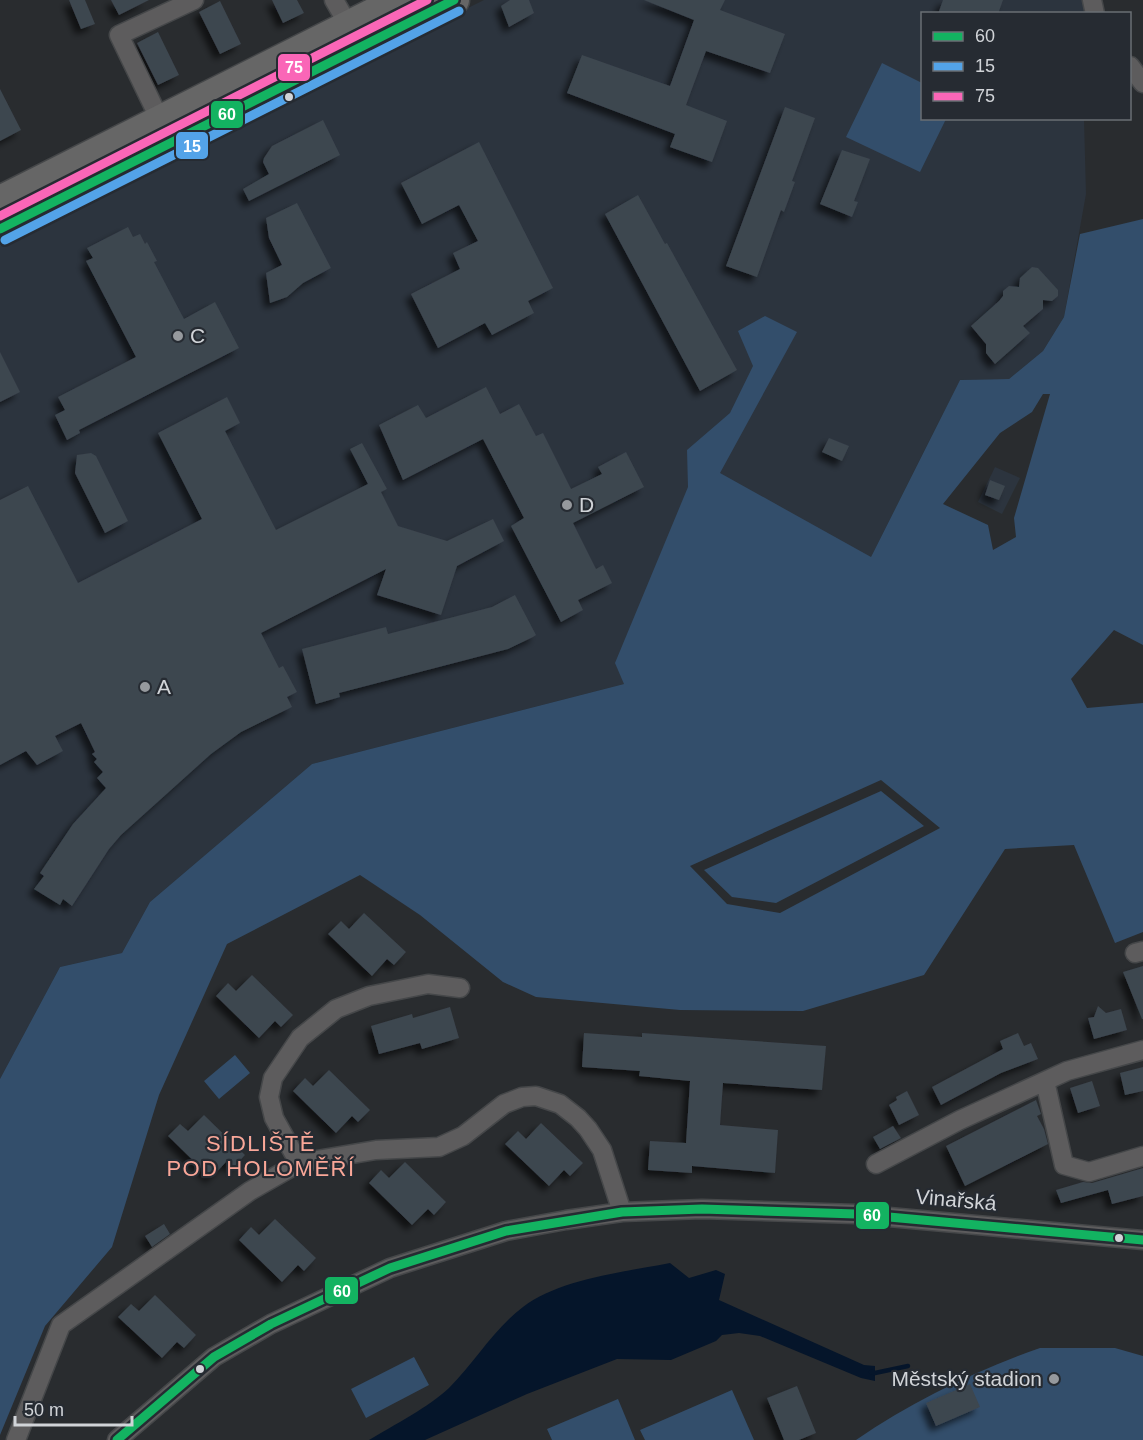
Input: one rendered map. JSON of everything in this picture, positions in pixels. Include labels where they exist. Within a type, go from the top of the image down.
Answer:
[{"type":"main road","points":[[0,201],[400,0]]},
{"type":"main road","points":[[0,229],[454,0]]},
{"type":"street","points":[[160,120],[119,35],[194,0]]},
{"type":"street","points":[[334,0],[349,26]]},
{"type":"street","points":[[299,1163],[274,1118],[269,1097],[273,1078],[300,1038],[336,1009],[369,996],[428,984],[460,988]]},
{"type":"street","points":[[876,1164],[960,1120],[1067,1071],[1143,1050]]},
{"type":"street","points":[[1045,1081],[1064,1165],[1089,1172],[1143,1156]]},
{"type":"street","points":[[16,1440],[61,1326],[250,1191],[299,1163],[376,1150],[439,1147],[463,1136],[504,1104],[522,1097],[536,1096],[560,1104],[588,1129],[602,1150],[622,1212]]},
{"type":"street","name":"Vinařská","points":[[117,1440],[214,1357],[271,1324],[390,1268],[506,1231],[622,1212],[702,1209],[856,1214],[1143,1240]]},
{"type":"shaded area","points":[[484,0],[1084,0],[1087,12],[921,12],[921,120],[1084,120],[1086,194],[1064,317],[1043,351],[1009,379],[960,380],[871,557],[624,684],[312,764],[150,902],[122,953],[60,967],[0,1079],[0,241]]},
{"type":"shaded area","points":[[882,63],[921,82],[921,120],[946,120],[920,172],[846,137]]},
{"type":"shaded area","points":[[1143,219],[1143,645],[1114,630],[1071,679],[1087,708],[1143,703],[1143,932],[1115,943],[1074,845],[1005,849],[924,975],[803,1011],[680,1010],[536,997],[503,982],[420,915],[360,875],[227,944],[159,1095],[112,1247],[45,1326],[0,1435],[0,1079],[60,967],[122,953],[150,902],[312,764],[624,684],[615,663],[688,487],[687,450],[730,413],[753,366],[738,331],[765,316],[797,332],[720,473],[871,557],[960,380],[1009,379],[1043,351],[1064,317],[1080,234]],"holes":[[[1043,394],[1050,394],[1014,518],[1016,537],[993,550],[988,525],[943,504],[1000,433],[1032,412]],[[881,780],[940,828],[780,913],[727,904],[690,866]]]},
{"type":"shaded area","points":[[995,467],[1020,478],[1002,514],[978,502]]},
{"type":"shaded area","points":[[881,791],[924,826],[776,903],[732,897],[704,870]]},
{"type":"shaded area","points":[[235,1055],[250,1073],[219,1099],[204,1081]]},
{"type":"shaded area","points":[[670,1263],[689,1278],[716,1270],[725,1274],[719,1300],[864,1365],[875,1366],[875,1381],[861,1378],[760,1336],[739,1333],[722,1335],[716,1341],[671,1360],[617,1359],[527,1394],[425,1440],[369,1440],[411,1416],[441,1395],[503,1325],[538,1297],[573,1283]]},
{"type":"shaded area","name":"Městský stadion","points":[[1040,1348],[1115,1348],[1143,1356],[1143,1440],[856,1440],[900,1412],[945,1388]]},
{"type":"shaded area","points":[[414,1357],[429,1385],[366,1418],[351,1389]]},
{"type":"shaded area","points":[[732,1390],[754,1440],[645,1440],[640,1430]]},
{"type":"shaded area","points":[[618,1399],[635,1440],[552,1440],[547,1429]]},
{"type":"building","points":[[69,0],[85,0],[95,24],[81,29]]},
{"type":"building","points":[[111,0],[149,0],[119,15]]},
{"type":"building","points":[[272,0],[297,0],[304,13],[283,23]]},
{"type":"building","points":[[510,0],[529,0],[534,13],[509,27],[501,6]]},
{"type":"building","points":[[644,0],[725,0],[720,10],[785,34],[770,73],[706,51],[686,105],[727,121],[712,162],[670,147],[675,134],[567,93],[582,55],[670,86],[694,20]]},
{"type":"building","points":[[943,0],[1003,0],[999,12],[939,12]]},
{"type":"building","points":[[220,1],[241,44],[220,54],[199,12]]},
{"type":"building","points":[[158,32],[179,75],[158,85],[137,43]]},
{"type":"building","points":[[0,89],[21,130],[0,141]]},
{"type":"building","points":[[785,107],[815,118],[792,181],[795,182],[784,212],[781,210],[757,277],[726,266]]},
{"type":"building","points":[[323,120],[340,155],[249,201],[243,189],[269,174],[263,162],[272,146]]},
{"type":"building","points":[[479,142],[553,288],[528,301],[534,313],[492,335],[485,323],[438,348],[411,294],[460,269],[453,253],[478,241],[459,205],[422,224],[401,183]]},
{"type":"building","points":[[842,150],[870,159],[854,201],[858,202],[852,217],[820,204]]},
{"type":"building","points":[[638,195],[737,370],[700,391],[605,214]]},
{"type":"building","points":[[297,203],[331,268],[303,283],[287,297],[270,303],[266,273],[282,265],[269,238],[266,218]]},
{"type":"building","name":"C","points":[[128,227],[133,237],[140,234],[145,244],[147,242],[157,261],[154,262],[184,319],[215,302],[239,348],[79,430],[80,433],[67,440],[55,415],[65,410],[58,397],[136,357],[86,261],[93,258],[87,248]]},
{"type":"building","points":[[1032,267],[1038,268],[1058,290],[1058,296],[1052,301],[1043,300],[1043,309],[1023,326],[1030,333],[995,364],[986,353],[986,344],[971,326],[999,301],[1003,296],[1003,291],[1009,286],[1019,287],[1020,278]]},
{"type":"building","points":[[0,352],[20,392],[0,402]]},
{"type":"building","name":"D","points":[[486,387],[500,414],[519,404],[536,436],[543,433],[571,489],[602,474],[598,467],[626,452],[644,487],[573,523],[596,569],[603,565],[612,583],[578,600],[583,610],[561,622],[511,526],[524,518],[483,439],[403,480],[379,425],[418,405],[426,418]]},
{"type":"building","name":"A","points":[[227,397],[240,423],[225,431],[276,530],[368,484],[350,449],[362,443],[387,489],[381,492],[398,526],[447,541],[493,519],[504,541],[457,566],[441,615],[377,595],[386,569],[261,633],[279,668],[283,666],[297,692],[287,697],[292,707],[241,732],[211,754],[121,835],[109,849],[72,906],[63,899],[60,905],[34,889],[44,876],[40,873],[73,824],[106,788],[97,778],[103,772],[94,762],[97,759],[92,754],[95,752],[81,723],[55,736],[63,751],[37,765],[26,751],[0,765],[0,500],[28,486],[78,583],[202,519],[158,433]]},
{"type":"building","points":[[829,438],[849,446],[842,461],[822,452]]},
{"type":"building","points":[[91,453],[96,456],[128,521],[105,533],[75,473],[77,455]]},
{"type":"building","points":[[990,480],[1005,486],[999,500],[985,495]]},
{"type":"building","points":[[515,595],[536,635],[533,637],[508,649],[339,693],[340,697],[316,704],[302,649],[386,627],[388,634],[492,607]]},
{"type":"building","points":[[364,913],[406,952],[394,965],[387,959],[372,976],[328,934],[341,921],[349,929]]},
{"type":"building","points":[[1143,966],[1143,1019],[1142,1019],[1123,972]]},
{"type":"building","points":[[252,975],[293,1015],[281,1027],[275,1021],[259,1038],[216,996],[228,983],[236,991]]},
{"type":"building","points":[[1098,1006],[1106,1013],[1121,1009],[1127,1030],[1094,1039],[1088,1018],[1094,1017]]},
{"type":"building","points":[[450,1007],[459,1038],[422,1049],[420,1043],[379,1054],[371,1026],[412,1014],[413,1018]]},
{"type":"building","points":[[584,1033],[642,1037],[642,1033],[826,1046],[822,1090],[723,1083],[720,1125],[778,1130],[775,1173],[692,1166],[692,1173],[648,1170],[650,1141],[686,1143],[690,1081],[639,1076],[640,1071],[582,1067]]},
{"type":"building","points":[[1018,1033],[1024,1046],[1031,1043],[1038,1059],[1001,1073],[941,1105],[932,1087],[1003,1049],[1000,1041]]},
{"type":"building","points":[[1143,1067],[1143,1091],[1125,1095],[1120,1073]]},
{"type":"building","points":[[329,1070],[370,1110],[358,1122],[352,1116],[336,1133],[293,1091],[305,1078],[313,1086]]},
{"type":"building","points":[[1092,1081],[1100,1106],[1078,1113],[1070,1088]]},
{"type":"building","points":[[907,1091],[919,1115],[899,1125],[889,1105],[897,1100],[896,1097]]},
{"type":"building","points":[[1036,1100],[1041,1114],[1037,1116],[1048,1144],[965,1186],[946,1146]]},
{"type":"building","points":[[204,1115],[245,1155],[233,1168],[226,1162],[211,1178],[168,1136],[180,1124],[188,1131]]},
{"type":"building","points":[[541,1123],[583,1163],[570,1176],[564,1170],[549,1186],[505,1144],[518,1131],[526,1139]]},
{"type":"building","points":[[893,1126],[901,1138],[880,1149],[873,1137]]},
{"type":"building","points":[[405,1162],[446,1202],[434,1215],[428,1209],[412,1225],[369,1183],[381,1170],[389,1178]]},
{"type":"building","points":[[1143,1168],[1143,1196],[1112,1204],[1108,1190],[1061,1203],[1056,1190],[1083,1182],[1092,1183]]},
{"type":"building","points":[[275,1219],[316,1258],[304,1271],[298,1265],[282,1282],[239,1240],[251,1227],[259,1235]]},
{"type":"building","points":[[164,1224],[170,1234],[152,1247],[145,1236]]},
{"type":"building","points":[[155,1295],[196,1335],[184,1348],[177,1342],[162,1358],[118,1317],[131,1304],[139,1311]]},
{"type":"building","points":[[970,1384],[980,1407],[936,1426],[926,1403]]},
{"type":"building","points":[[797,1386],[816,1433],[799,1440],[784,1440],[767,1398]]},
{"type":"waterway","points":[[871,1372],[908,1366]]},
{"type":"transit line","name":"75","points":[[0,216],[427,0]]},
{"type":"transit line","name":"60","points":[[0,229],[454,0]]},
{"type":"transit line","name":"15","points":[[5,240],[459,11]]},
{"type":"transit line","name":"60","points":[[117,1440],[214,1357],[271,1324],[390,1268],[506,1231],[622,1212],[702,1209],[856,1214],[1143,1240]]},
{"type":"place","name":"C","points":[[178,336]]},
{"type":"place","name":"D","points":[[567,505]]},
{"type":"place","name":"A","points":[[145,687]]},
{"type":"place","name":"Městský stadion","points":[[1054,1379]]},
{"type":"district","name":"SÍDLIŠTĚ POD HOLOMĚŘÍ","points":[[261,1156]]}]
